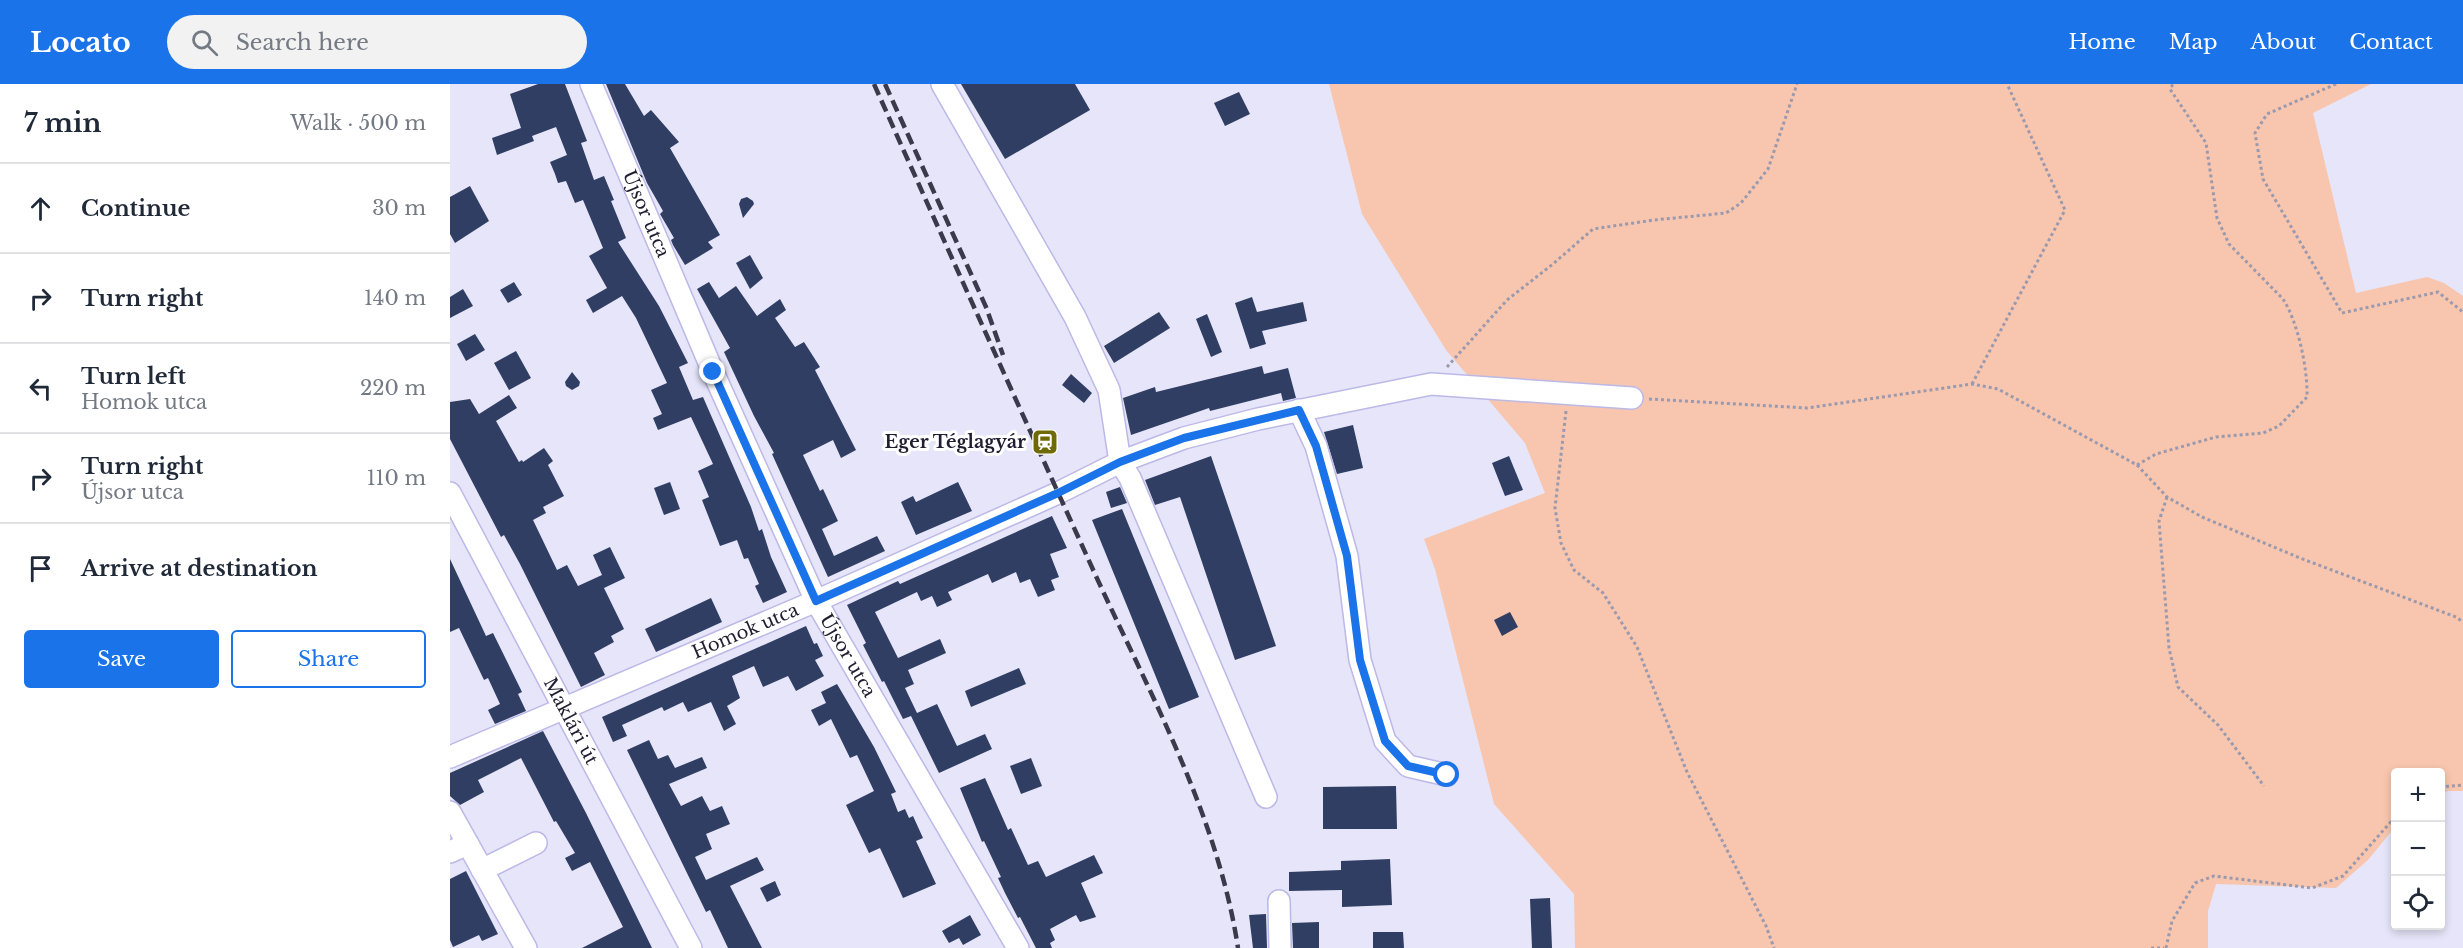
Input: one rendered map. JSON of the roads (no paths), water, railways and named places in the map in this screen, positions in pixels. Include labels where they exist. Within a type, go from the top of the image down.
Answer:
[{"type":"street","name":"Újsor utca","points":[[591,84],[713,372],[816,601],[1018,948]]},
{"type":"street","points":[[942,84],[1075,317],[1109,390],[1120,462],[1131,478],[1266,797]]},
{"type":"street","name":"Homok utca","points":[[450,757],[816,601],[1058,493],[1120,462],[1184,438],[1299,410],[1423,385],[1632,398]]},
{"type":"street","points":[[1299,410],[1316,446],[1347,556],[1360,660],[1385,741],[1408,766],[1447,775]]},
{"type":"street","name":"Maklári út","points":[[450,493],[691,948]]},
{"type":"street","points":[[450,812],[459,848],[483,870],[526,948]]},
{"type":"street","points":[[483,870],[536,843]]},
{"type":"street","points":[[1279,901],[1280,948]]},
{"type":"railway","points":[[874,84],[1095,574],[1180,756],[1215,851],[1238,948]]},
{"type":"railway","points":[[885,84],[986,307],[1003,355]]},
{"type":"place","name":"Eger Téglagyár","points":[[1045,442]]}]
